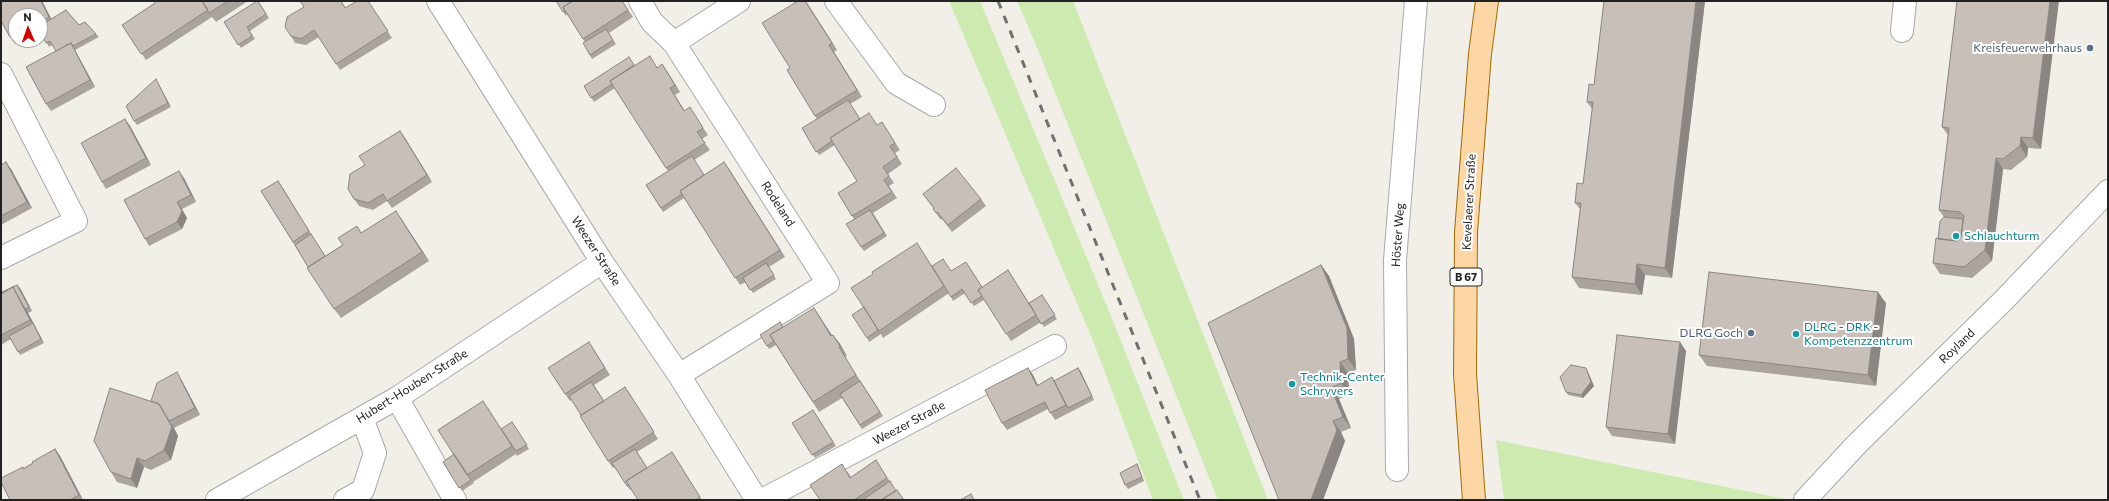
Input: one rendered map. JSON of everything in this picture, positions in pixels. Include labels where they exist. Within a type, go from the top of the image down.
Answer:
[{"type":"main road","name":"Kevelaerer Straße","points":[[1474,500],[1465,374],[1466,232],[1480,54],[1487,1]]},
{"type":"street","name":"Weezer Straße","points":[[438,1],[602,262],[679,375],[757,500]]},
{"type":"street","points":[[640,1],[652,22],[674,44],[738,1]]},
{"type":"street","points":[[836,1],[896,83],[934,105]]},
{"type":"street","name":"Höster Weg","points":[[1397,470],[1395,260],[1416,1]]},
{"type":"street","points":[[1902,31],[1906,1]]},
{"type":"street","name":"Rodeland","points":[[674,44],[828,283],[679,375]]},
{"type":"street","points":[[1,74],[76,221],[1,258]]},
{"type":"street","name":"Royland","points":[[1805,500],[1857,444],[2004,300],[2108,191]]},
{"type":"street","name":"Hubert-Houben-Straße","points":[[217,500],[397,398],[602,262]]},
{"type":"street","name":"Weezer Straße","points":[[762,500],[1055,346]]},
{"type":"street","points":[[397,398],[455,500]]},
{"type":"street","points":[[345,500],[363,490],[375,453],[362,418]]},
{"type":"green space","points":[[949,1],[980,1],[1109,311],[1184,500],[1153,500],[1093,341]]},
{"type":"green space","points":[[1017,1],[1073,1],[1268,500],[1218,500]]},
{"type":"green space","points":[[1496,440],[1790,500],[1504,500]]},
{"type":"building","points":[[1,1],[41,1],[44,8],[8,8],[8,33],[1,21]]},
{"type":"building","points":[[154,1],[202,1],[208,10],[141,54],[122,25],[155,3]]},
{"type":"building","points":[[202,1],[228,1],[209,13]]},
{"type":"building","points":[[257,1],[266,14],[247,27],[252,36],[238,45],[224,22]]},
{"type":"building","points":[[300,1],[341,1],[345,8],[357,1],[368,1],[388,31],[336,64],[314,30],[301,39],[291,36],[285,27],[287,17],[304,7]]},
{"type":"building","points":[[556,1],[573,1],[563,7],[565,11],[563,12]]},
{"type":"building","points":[[573,1],[622,1],[628,10],[583,39],[563,7]]},
{"type":"building","points":[[798,1],[805,1],[832,43],[829,45],[857,90],[815,116],[787,70],[790,68],[762,23]]},
{"type":"building","points":[[1604,1],[1696,1],[1665,268],[1637,264],[1635,284],[1572,277],[1581,203],[1575,203],[1577,183],[1583,184],[1593,102],[1587,102],[1589,84],[1594,85]]},
{"type":"building","points":[[1957,1],[2050,1],[2033,138],[2021,137],[2020,146],[2003,159],[1996,158],[1985,250],[1964,267],[1933,263],[1936,238],[1957,241],[1961,237],[1964,216],[1960,212],[1939,210],[1949,128],[1942,127]]},
{"type":"building","points":[[66,10],[79,25],[85,22],[96,34],[73,46],[71,43],[56,51],[50,41],[48,42],[48,21]]},
{"type":"building","points":[[606,29],[613,40],[590,55],[583,43]]},
{"type":"building","points":[[71,43],[90,80],[46,104],[26,67]]},
{"type":"building","points":[[650,56],[657,68],[662,64],[675,85],[670,88],[684,111],[690,107],[703,128],[697,132],[705,143],[666,168],[610,81]]},
{"type":"building","points":[[629,57],[634,65],[610,81],[612,84],[591,98],[584,86]]},
{"type":"building","points":[[156,79],[168,103],[134,121],[126,106]]},
{"type":"building","points":[[848,100],[860,119],[830,138],[832,141],[816,152],[802,128]]},
{"type":"building","points":[[869,113],[877,125],[882,122],[895,143],[890,146],[897,157],[883,167],[889,176],[884,180],[892,192],[852,216],[838,193],[857,181],[830,138]]},
{"type":"building","points":[[125,119],[146,158],[102,182],[81,143]]},
{"type":"building","points":[[400,131],[427,175],[387,201],[383,194],[368,203],[354,199],[348,189],[350,174],[365,165],[359,156]]},
{"type":"building","points":[[692,156],[704,175],[680,191],[682,194],[661,208],[646,185]]},
{"type":"building","points":[[6,162],[27,202],[1,216],[1,165]]},
{"type":"building","points":[[724,162],[780,250],[735,278],[680,191]]},
{"type":"building","points":[[956,168],[981,199],[948,225],[937,212],[936,213],[923,194]]},
{"type":"building","points":[[179,171],[191,195],[177,202],[182,211],[177,222],[145,239],[124,200]]},
{"type":"building","points":[[278,181],[309,231],[293,242],[261,191]]},
{"type":"building","points":[[870,210],[884,233],[861,247],[846,224]]},
{"type":"building","points":[[396,211],[422,252],[334,309],[307,268],[343,245],[338,238],[357,226],[361,233]]},
{"type":"building","points":[[1944,217],[1963,219],[1961,237],[1957,241],[1938,239],[1940,221]]},
{"type":"building","points":[[311,234],[325,256],[308,267],[295,245]]},
{"type":"building","points":[[917,243],[944,286],[879,331],[851,288],[873,274],[872,272]]},
{"type":"building","points":[[943,259],[951,271],[966,262],[982,287],[978,290],[982,296],[971,303],[962,289],[951,297],[932,266]]},
{"type":"building","points":[[766,263],[774,275],[750,290],[743,278]]},
{"type":"building","name":"Technik-Center Schryvers","points":[[1321,265],[1347,328],[1348,359],[1340,362],[1341,383],[1331,388],[1343,417],[1333,421],[1337,430],[1311,500],[1279,500],[1208,323]]},
{"type":"building","points":[[1008,270],[1036,315],[1006,334],[978,290]]},
{"type":"building","name":"DLRG - DRK - Kompetenzzentrum","points":[[1709,272],[1878,292],[1868,375],[1699,355]]},
{"type":"building","points":[[17,285],[29,307],[25,309],[13,287],[2,293],[2,292]]},
{"type":"building","points":[[13,287],[30,320],[1,335],[1,294]]},
{"type":"building","points":[[1042,295],[1055,315],[1041,324],[1029,303]]},
{"type":"building","points":[[864,307],[878,330],[867,338],[852,315]]},
{"type":"building","points":[[814,308],[831,336],[833,335],[840,346],[839,347],[856,375],[813,402],[770,335]]},
{"type":"building","points":[[780,322],[783,327],[770,335],[774,341],[767,346],[760,335]]},
{"type":"building","points":[[33,323],[41,339],[18,352],[9,336]]},
{"type":"building","points":[[1617,335],[1680,342],[1668,434],[1606,427]]},
{"type":"building","points":[[589,342],[605,368],[565,394],[548,368]]},
{"type":"building","points":[[1571,365],[1586,368],[1591,382],[1581,395],[1566,392],[1560,377]]},
{"type":"building","points":[[1028,368],[1037,386],[1052,377],[1066,405],[1050,413],[1045,402],[1002,423],[985,390]]},
{"type":"building","points":[[1078,368],[1092,396],[1068,408],[1054,381]]},
{"type":"building","points":[[177,372],[195,408],[169,421],[159,404],[151,401],[157,383]]},
{"type":"building","points":[[860,381],[880,412],[860,425],[840,394]]},
{"type":"building","points":[[591,382],[604,401],[581,415],[569,396]]},
{"type":"building","points":[[625,387],[654,432],[608,461],[580,416]]},
{"type":"building","points":[[110,388],[159,404],[172,427],[164,450],[145,461],[137,458],[131,479],[111,472],[94,441]]},
{"type":"building","points":[[483,401],[512,446],[467,475],[438,430]]},
{"type":"building","points":[[813,410],[833,442],[812,455],[792,423]]},
{"type":"building","points":[[512,422],[527,445],[516,451],[501,429]]},
{"type":"building","points":[[55,449],[79,495],[70,500],[10,500],[1,482],[1,478],[23,467],[23,469]]},
{"type":"building","points":[[635,449],[647,468],[626,481],[629,485],[627,486],[612,463]]},
{"type":"building","points":[[672,452],[700,497],[696,500],[638,500],[626,481]]},
{"type":"building","points":[[454,454],[471,480],[459,488],[443,462]]},
{"type":"building","points":[[876,460],[887,478],[854,500],[820,500],[810,485],[842,464],[850,478]]},
{"type":"building","points":[[1137,464],[1142,477],[1125,485],[1120,473]]},
{"type":"building","points":[[890,481],[896,491],[881,500],[864,499]]},
{"type":"building","points":[[897,490],[904,500],[881,500]]},
{"type":"building","points":[[971,494],[974,500],[960,500]]},
{"type":"railway","points":[[998,1],[1200,500]]},
{"type":"place","name":"Kreisfeuerwehrhaus","points":[[2090,48]]},
{"type":"place","name":"Schlauchturm","points":[[1956,236]]},
{"type":"place","name":"DLRG Goch","points":[[1751,333]]},
{"type":"place","name":"DLRG - DRK - Kompetenzzentrum","points":[[1796,334]]},
{"type":"place","name":"Technik-Center Schryvers","points":[[1292,384]]}]
